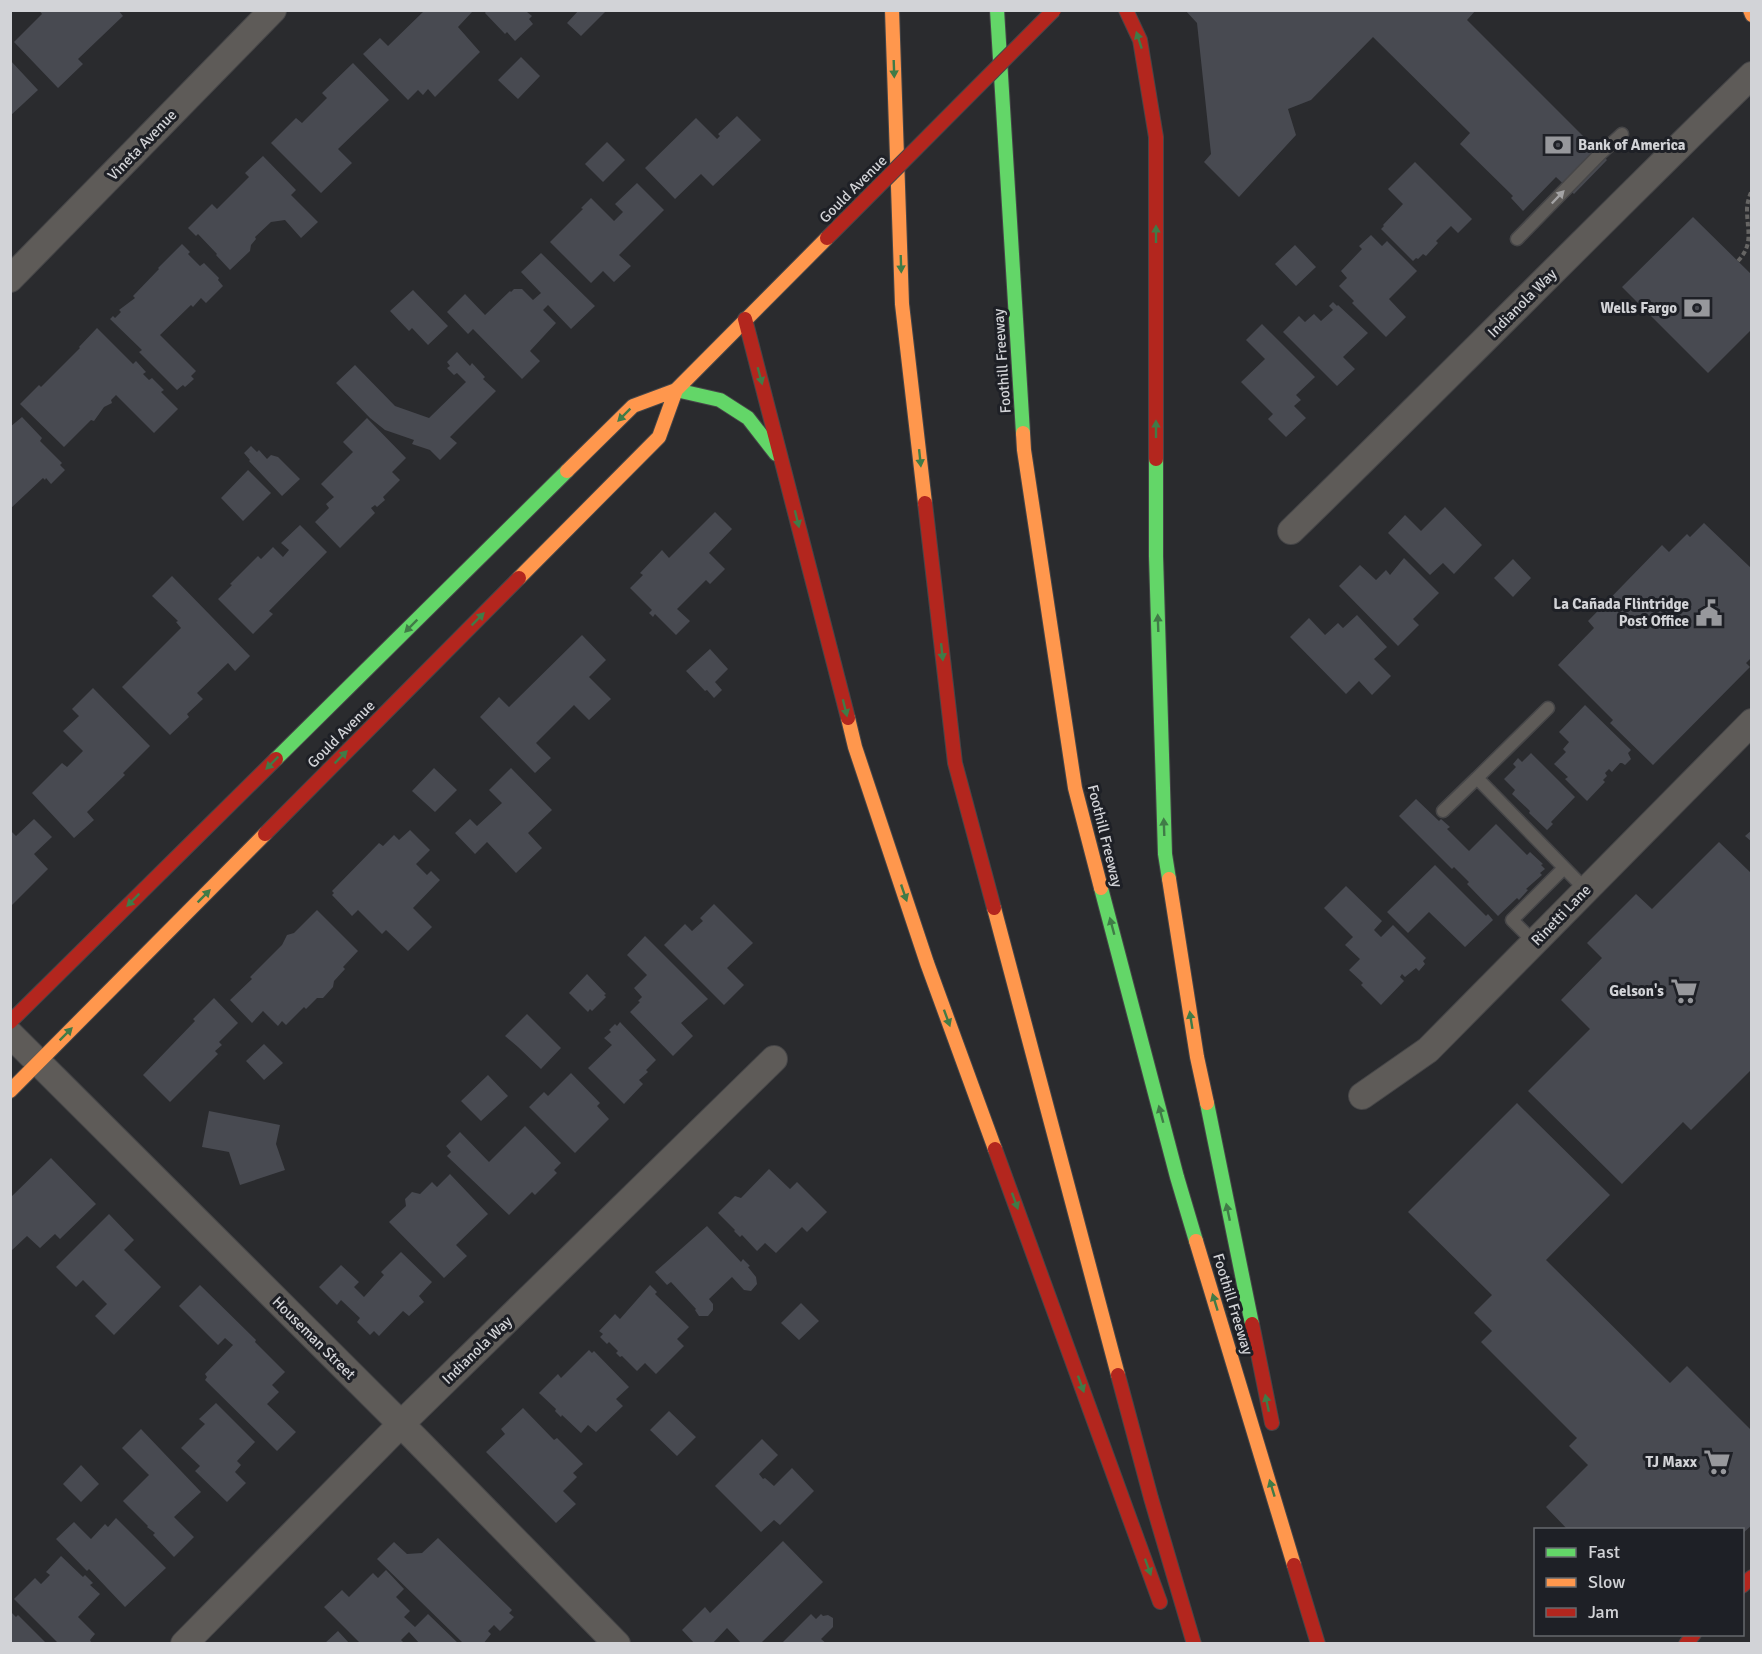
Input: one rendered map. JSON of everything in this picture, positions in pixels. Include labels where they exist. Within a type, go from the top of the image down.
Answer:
[{"type":"main road","points":[[892,10],[902,304],[955,762],[1151,1498],[1194,1644]]},
{"type":"main road","name":"Foothill Freeway","points":[[997,10],[1024,450],[1076,788],[1177,1177],[1318,1644]]},
{"type":"main road","name":"Gould Avenue","points":[[10,1091],[659,437],[676,390],[1054,10]]},
{"type":"main road","points":[[1126,10],[1140,40],[1156,137],[1156,556],[1165,854],[1197,1058],[1275,1439]]},
{"type":"main road","points":[[745,319],[855,747],[927,963],[1163,1610]]},
{"type":"main road","points":[[676,390],[720,400],[748,418],[783,462]]},
{"type":"main road","name":"Gould Avenue","points":[[10,1022],[633,406],[676,390]]},
{"type":"main road","points":[[1284,1486],[1313,1625]]},
{"type":"street","name":"Vineta Avenue","points":[[10,279],[273,10]]},
{"type":"street","name":"Indianola Way","points":[[1291,531],[1752,75]]},
{"type":"street","name":"Rinetti Lane","points":[[1362,1096],[1428,1050],[1752,722]]},
{"type":"street","name":"Houseman Street","points":[[10,1034],[401,1424],[617,1644]]},
{"type":"street","name":"Indianola Way","points":[[183,1644],[401,1424],[774,1059]]},
{"type":"lane","points":[[1517,239],[1622,134]]},
{"type":"lane","points":[[1443,811],[1548,708]]},
{"type":"lane","points":[[1476,778],[1586,890]]},
{"type":"lane","points":[[1534,942],[1512,920],[1564,868]]},
{"type":"path","points":[[1738,261],[1743,255],[1750,234],[1747,212],[1752,190]]},
{"type":"building","points":[[39,10],[118,10],[123,16],[78,59],[83,64],[58,88],[14,42],[42,14]]},
{"type":"building","points":[[425,10],[471,10],[472,12],[458,27],[480,52],[435,97],[428,89],[423,95],[418,90],[408,100],[363,54],[380,38],[388,46]]},
{"type":"building","points":[[487,10],[529,10],[527,12],[532,16],[529,19],[533,24],[515,41],[485,13]]},
{"type":"building","points":[[579,10],[604,10],[605,12],[581,36],[567,23]]},
{"type":"building","points":[[1185,10],[1476,10],[1467,20],[1607,160],[1574,194],[1556,177],[1523,211],[1511,198],[1513,196],[1460,144],[1470,133],[1373,37],[1311,100],[1288,109],[1296,135],[1239,197],[1204,162],[1211,154],[1197,23]]},
{"type":"building","points":[[521,57],[540,76],[518,99],[498,80]]},
{"type":"building","points":[[10,60],[38,90],[10,116]]},
{"type":"building","points":[[353,63],[389,100],[338,149],[352,163],[321,193],[271,143],[296,118],[302,123],[327,98],[322,93]]},
{"type":"building","points":[[737,116],[761,140],[713,186],[701,174],[675,199],[645,168],[696,118],[717,139],[720,136],[718,134]]},
{"type":"building","points":[[607,142],[625,160],[603,182],[585,164]]},
{"type":"building","points":[[263,156],[296,190],[291,195],[318,222],[301,238],[285,220],[271,222],[255,237],[250,251],[230,270],[198,234],[196,236],[188,228],[212,204],[217,209],[249,177],[245,173]]},
{"type":"building","points":[[1415,162],[1472,219],[1458,233],[1451,226],[1436,241],[1438,243],[1426,256],[1423,254],[1413,261],[1381,229],[1403,204],[1388,189]]},
{"type":"building","points":[[637,183],[664,210],[619,255],[631,266],[614,282],[603,271],[591,283],[550,242],[591,198],[614,221],[623,212],[615,204]]},
{"type":"building","name":"Wells Fargo","points":[[1693,217],[1752,275],[1752,329],[1708,373],[1622,287]]},
{"type":"building","points":[[1371,235],[1382,246],[1387,241],[1417,271],[1389,299],[1406,317],[1386,337],[1352,303],[1354,301],[1339,286],[1347,278],[1341,271],[1362,249],[1359,246]]},
{"type":"building","points":[[182,244],[200,266],[204,263],[219,278],[223,286],[206,303],[201,298],[193,307],[191,305],[160,335],[196,371],[191,376],[194,379],[185,387],[183,385],[177,390],[139,352],[142,350],[110,319],[113,316],[115,318],[121,312],[119,310],[135,298],[133,296]]},
{"type":"building","points":[[1295,245],[1316,267],[1296,286],[1275,264]]},
{"type":"building","points":[[541,253],[595,306],[571,329],[548,305],[543,310],[556,323],[530,351],[540,361],[522,379],[473,329],[468,334],[447,312],[465,294],[485,315],[514,289],[522,289],[533,300],[541,293],[521,272]]},
{"type":"building","points":[[413,290],[448,326],[428,345],[412,328],[409,331],[390,311]]},
{"type":"building","points":[[1333,302],[1368,333],[1343,357],[1355,369],[1337,386],[1283,332],[1299,316],[1305,322],[1314,314],[1321,321],[1333,310],[1329,306]]},
{"type":"building","points":[[1262,324],[1315,377],[1296,395],[1301,400],[1294,406],[1306,418],[1286,437],[1268,419],[1273,414],[1241,382],[1265,359],[1246,340]]},
{"type":"building","points":[[97,328],[133,364],[136,361],[146,372],[143,374],[149,380],[152,378],[164,390],[161,392],[178,409],[154,433],[116,395],[111,400],[112,403],[104,407],[94,421],[91,420],[64,447],[20,404],[39,385],[41,387]]},
{"type":"building","points":[[457,352],[470,366],[472,363],[485,377],[483,379],[496,391],[450,437],[457,443],[440,460],[430,450],[412,444],[414,440],[385,430],[336,383],[355,365],[395,406],[429,418],[466,382],[457,373],[454,375],[447,368],[450,366],[447,362]]},
{"type":"building","points":[[22,417],[42,438],[40,441],[62,463],[60,465],[65,470],[51,484],[43,478],[10,509],[10,427]]},
{"type":"building","points":[[367,418],[406,458],[392,472],[400,480],[383,497],[385,500],[377,507],[375,505],[371,508],[375,513],[340,548],[315,522],[329,508],[326,504],[334,497],[321,484],[353,452],[343,442]]},
{"type":"building","points":[[251,446],[257,452],[259,450],[267,459],[271,455],[278,457],[300,479],[282,496],[244,453]]},
{"type":"building","points":[[248,470],[271,493],[243,521],[221,498]]},
{"type":"building","points":[[1445,507],[1482,545],[1454,574],[1443,563],[1430,575],[1388,533],[1405,515],[1421,531]]},
{"type":"building","points":[[715,512],[732,529],[709,553],[725,569],[710,584],[706,580],[677,609],[690,621],[676,635],[655,614],[653,617],[649,613],[652,610],[630,588],[643,575],[640,573],[662,550],[669,558]]},
{"type":"building","points":[[1704,523],[1752,569],[1752,657],[1746,663],[1750,667],[1653,765],[1610,723],[1613,720],[1558,665],[1594,628],[1588,621],[1662,545],[1669,552],[1687,534],[1690,537]]},
{"type":"building","points":[[300,525],[327,552],[269,611],[273,614],[253,634],[218,599],[258,556],[261,559],[273,547],[283,557],[289,550],[281,543]]},
{"type":"building","points":[[1404,558],[1439,593],[1413,619],[1419,625],[1398,646],[1339,586],[1360,565],[1376,580],[1386,570],[1390,575]]},
{"type":"building","points":[[1513,559],[1531,578],[1513,597],[1494,578]]},
{"type":"building","points":[[172,576],[250,656],[235,671],[228,663],[197,693],[203,699],[187,714],[189,717],[170,735],[122,687],[181,628],[176,622],[178,621],[152,596]]},
{"type":"building","points":[[1357,615],[1387,647],[1374,659],[1391,676],[1372,695],[1359,681],[1346,694],[1290,637],[1309,618],[1325,635],[1338,623],[1343,628]]},
{"type":"building","points":[[582,635],[606,660],[589,677],[611,699],[589,720],[574,705],[536,743],[551,758],[535,773],[480,717],[499,697],[509,707]]},
{"type":"building","points":[[710,649],[728,669],[715,682],[722,690],[714,698],[686,671]]},
{"type":"building","points":[[93,688],[150,746],[123,773],[125,775],[87,812],[94,820],[74,838],[32,793],[62,763],[67,767],[83,751],[63,731],[79,716],[72,709]]},
{"type":"building","points":[[1585,705],[1631,750],[1628,753],[1631,759],[1625,765],[1620,763],[1612,772],[1609,769],[1605,773],[1607,776],[1603,780],[1605,782],[1587,801],[1554,764],[1566,752],[1563,749],[1569,742],[1559,732]]},
{"type":"building","points":[[1531,753],[1575,797],[1551,822],[1553,824],[1547,830],[1512,794],[1515,790],[1504,779],[1516,767],[1513,764],[1518,758],[1522,762]]},
{"type":"building","points":[[434,768],[457,790],[435,812],[412,791]]},
{"type":"building","points":[[511,768],[552,810],[528,833],[542,848],[516,873],[487,842],[475,854],[455,833],[470,819],[477,826],[502,803],[489,790]]},
{"type":"building","points":[[1416,799],[1439,821],[1441,819],[1450,827],[1447,829],[1469,851],[1496,824],[1527,855],[1530,852],[1543,864],[1541,865],[1545,869],[1540,873],[1542,875],[1526,889],[1528,890],[1519,900],[1517,898],[1498,916],[1467,884],[1469,882],[1454,867],[1452,869],[1399,816]]},
{"type":"building","points":[[34,819],[52,837],[34,854],[48,869],[10,907],[10,830],[16,836]]},
{"type":"building","points":[[410,830],[430,850],[416,864],[427,875],[431,871],[440,880],[413,908],[432,927],[408,951],[386,930],[382,934],[358,910],[352,916],[332,895],[334,893],[332,891],[379,843],[383,846],[394,835],[399,840]]},
{"type":"building","points":[[1752,830],[1752,842],[1745,836]]},
{"type":"building","points":[[1719,842],[1752,874],[1752,1069],[1691,1130],[1683,1122],[1622,1184],[1528,1091],[1590,1029],[1561,1000],[1602,958],[1587,943],[1636,894],[1652,909]]},
{"type":"building","points":[[1435,865],[1486,916],[1488,914],[1493,920],[1465,947],[1429,912],[1408,933],[1387,912]]},
{"type":"building","points":[[1346,886],[1382,921],[1374,930],[1381,937],[1393,925],[1426,958],[1423,961],[1425,964],[1419,971],[1416,968],[1405,977],[1402,974],[1400,977],[1404,981],[1381,1005],[1349,970],[1360,959],[1345,945],[1353,937],[1324,908]]},
{"type":"building","points":[[714,904],[753,943],[727,968],[744,985],[724,1005],[664,945],[685,924],[692,931],[703,921],[700,918]]},
{"type":"building","points":[[317,910],[358,951],[343,967],[345,969],[323,998],[317,998],[306,1009],[304,1007],[286,1025],[282,1021],[278,1026],[263,1011],[252,1023],[230,1000],[282,945],[287,935],[294,933]]},
{"type":"building","points":[[645,936],[708,999],[681,1023],[693,1036],[673,1056],[630,1012],[642,997],[634,988],[647,975],[627,955]]},
{"type":"building","points":[[587,974],[606,994],[604,995],[606,997],[592,1011],[590,1009],[588,1012],[569,993]]},
{"type":"building","points":[[214,998],[238,1023],[219,1042],[222,1045],[215,1051],[218,1054],[170,1102],[143,1075]]},
{"type":"building","points":[[527,1014],[561,1048],[541,1069],[505,1036]]},
{"type":"building","points":[[620,1022],[656,1060],[639,1080],[643,1084],[624,1104],[588,1068],[612,1045],[604,1038],[615,1024],[617,1026]]},
{"type":"building","points":[[264,1044],[283,1063],[264,1080],[246,1061]]},
{"type":"building","points":[[571,1073],[600,1103],[597,1106],[609,1119],[575,1153],[529,1107],[544,1092],[548,1096]]},
{"type":"building","points":[[488,1075],[508,1096],[481,1121],[461,1101]]},
{"type":"building","points":[[1517,1103],[1610,1195],[1546,1260],[1670,1383],[1687,1366],[1752,1431],[1752,1525],[1744,1532],[1744,1528],[1566,1528],[1546,1507],[1588,1465],[1569,1446],[1577,1438],[1481,1342],[1492,1331],[1474,1313],[1492,1295],[1408,1212]]},
{"type":"building","points":[[209,1111],[280,1125],[276,1144],[285,1170],[240,1185],[229,1152],[202,1147]]},
{"type":"building","points":[[525,1126],[561,1163],[554,1170],[557,1173],[535,1195],[532,1192],[509,1215],[447,1156],[451,1152],[446,1146],[460,1132],[489,1162]]},
{"type":"building","points":[[51,1158],[96,1204],[60,1239],[55,1234],[40,1248],[27,1236],[10,1252],[10,1198]]},
{"type":"building","points":[[769,1169],[790,1189],[797,1182],[827,1212],[807,1232],[802,1227],[776,1253],[765,1243],[757,1251],[742,1235],[740,1237],[718,1213],[735,1196],[741,1198]]},
{"type":"building","points":[[450,1174],[488,1214],[456,1245],[467,1256],[444,1278],[389,1222],[406,1206],[405,1199],[412,1192],[420,1194],[432,1182],[437,1187]]},
{"type":"building","points":[[109,1214],[134,1240],[124,1250],[161,1287],[114,1335],[95,1316],[107,1304],[83,1280],[76,1287],[56,1267]]},
{"type":"building","points":[[707,1226],[741,1262],[743,1259],[750,1266],[748,1267],[756,1277],[757,1284],[751,1291],[744,1290],[732,1277],[709,1299],[713,1304],[713,1310],[708,1316],[699,1316],[696,1309],[671,1282],[667,1285],[655,1272]]},
{"type":"building","points":[[401,1252],[432,1282],[419,1296],[424,1302],[409,1316],[403,1311],[379,1336],[374,1331],[370,1335],[357,1322],[360,1318],[341,1300],[337,1305],[319,1287],[341,1265],[359,1282],[354,1287],[364,1297],[384,1275],[381,1272]]},
{"type":"building","points":[[200,1285],[285,1372],[272,1385],[279,1392],[267,1404],[296,1432],[277,1451],[205,1380],[207,1377],[205,1374],[233,1345],[225,1338],[218,1345],[179,1306]]},
{"type":"building","points":[[650,1285],[657,1292],[655,1294],[689,1327],[677,1339],[684,1346],[656,1374],[645,1363],[637,1371],[616,1353],[618,1351],[609,1342],[607,1344],[600,1337],[603,1334],[599,1331],[615,1314],[620,1319]]},
{"type":"building","points":[[801,1303],[819,1321],[799,1340],[781,1323]]},
{"type":"building","points":[[589,1350],[592,1353],[594,1351],[629,1387],[616,1399],[623,1406],[596,1432],[588,1425],[581,1433],[562,1415],[561,1417],[539,1393],[558,1374],[561,1378]]},
{"type":"building","points":[[216,1403],[255,1442],[237,1461],[241,1465],[235,1472],[246,1483],[227,1502],[195,1471],[200,1466],[181,1448],[205,1424],[199,1419]]},
{"type":"building","points":[[523,1408],[554,1440],[557,1438],[583,1464],[573,1473],[577,1477],[563,1491],[576,1504],[556,1523],[486,1452],[505,1434],[501,1429]]},
{"type":"building","points":[[669,1411],[696,1437],[677,1456],[650,1430]]},
{"type":"building","points":[[141,1429],[201,1492],[174,1517],[194,1537],[174,1557],[153,1535],[155,1533],[123,1501],[149,1475],[122,1448]]},
{"type":"building","points":[[762,1439],[778,1455],[759,1474],[763,1479],[765,1478],[774,1486],[792,1468],[814,1491],[780,1525],[774,1520],[761,1532],[715,1486]]},
{"type":"building","points":[[81,1465],[99,1484],[81,1502],[63,1484]]},
{"type":"building","points":[[116,1518],[166,1568],[125,1607],[56,1539],[74,1522],[91,1539],[105,1524],[108,1527]]},
{"type":"building","points":[[438,1538],[512,1610],[509,1613],[514,1617],[500,1631],[494,1625],[488,1631],[491,1634],[483,1644],[464,1644],[377,1559],[394,1542],[407,1554],[422,1553]]},
{"type":"building","points":[[783,1541],[823,1582],[760,1644],[742,1644],[727,1628],[712,1644],[695,1644],[682,1630],[705,1607],[710,1613]]},
{"type":"building","points":[[61,1556],[83,1577],[85,1575],[93,1583],[90,1585],[100,1594],[78,1617],[95,1634],[90,1644],[59,1644],[14,1599],[35,1578],[41,1584],[50,1575],[46,1572]]},
{"type":"building","points":[[386,1570],[404,1589],[396,1597],[410,1611],[404,1617],[415,1627],[428,1614],[459,1644],[420,1644],[409,1632],[401,1640],[405,1644],[361,1644],[324,1607],[342,1590],[349,1597],[373,1573],[378,1578]]},
{"type":"building","points":[[10,1611],[16,1617],[18,1615],[47,1644],[10,1644]]},
{"type":"building","points":[[811,1614],[816,1619],[821,1614],[833,1618],[833,1627],[821,1639],[827,1644],[781,1644]]},
{"type":"building","points":[[338,1631],[350,1644],[324,1644]]},
{"type":"traffic: fast","points":[[997,10],[1023,433]]},
{"type":"traffic: fast","points":[[676,390],[720,400],[748,418],[776,454]]},
{"type":"traffic: fast","points":[[1156,459],[1156,556],[1165,854],[1169,879]]},
{"type":"traffic: fast","points":[[276,759],[567,471]]},
{"type":"traffic: fast","points":[[1101,888],[1196,1241]]},
{"type":"traffic: fast","points":[[1207,1103],[1252,1324]]},
{"type":"traffic: slow","points":[[892,10],[902,304],[925,503]]},
{"type":"traffic: slow","points":[[1750,10],[1752,15]]},
{"type":"traffic: slow","points":[[567,471],[633,406],[676,390],[827,238]]},
{"type":"traffic: slow","points":[[519,578],[659,437],[676,390]]},
{"type":"traffic: slow","points":[[1023,433],[1075,788],[1101,888]]},
{"type":"traffic: slow","points":[[848,718],[855,747],[927,963],[995,1149]]},
{"type":"traffic: slow","points":[[10,1091],[265,834]]},
{"type":"traffic: slow","points":[[1169,879],[1197,1057],[1207,1103]]},
{"type":"traffic: slow","points":[[994,908],[1118,1375]]},
{"type":"traffic: slow","points":[[1196,1241],[1294,1565]]},
{"type":"traffic: jam","points":[[827,238],[1054,10]]},
{"type":"traffic: jam","points":[[1126,10],[1140,40],[1156,137],[1156,459]]},
{"type":"traffic: jam","points":[[745,319],[848,718]]},
{"type":"traffic: jam","points":[[925,503],[955,763],[994,908]]},
{"type":"traffic: jam","points":[[265,834],[519,578]]},
{"type":"traffic: jam","points":[[10,1022],[276,759]]},
{"type":"traffic: jam","points":[[995,1149],[1160,1602]]},
{"type":"traffic: jam","points":[[1252,1324],[1272,1423]]},
{"type":"traffic: jam","points":[[1118,1375],[1194,1644]]},
{"type":"traffic: jam","points":[[1294,1565],[1318,1644]]},
{"type":"traffic: jam","points":[[1744,1584],[1752,1577]]},
{"type":"traffic: jam","points":[[1686,1644],[1692,1636]]},
{"type":"place","name":"Bank of America","points":[[1558,145]]},
{"type":"place","name":"Wells Fargo","points":[[1697,308]]},
{"type":"place","name":"La Cañada Flintridge Post Office","points":[[1709,613]]},
{"type":"place","name":"Gelson's","points":[[1684,991]]},
{"type":"place","name":"TJ Maxx","points":[[1717,1462]]}]
